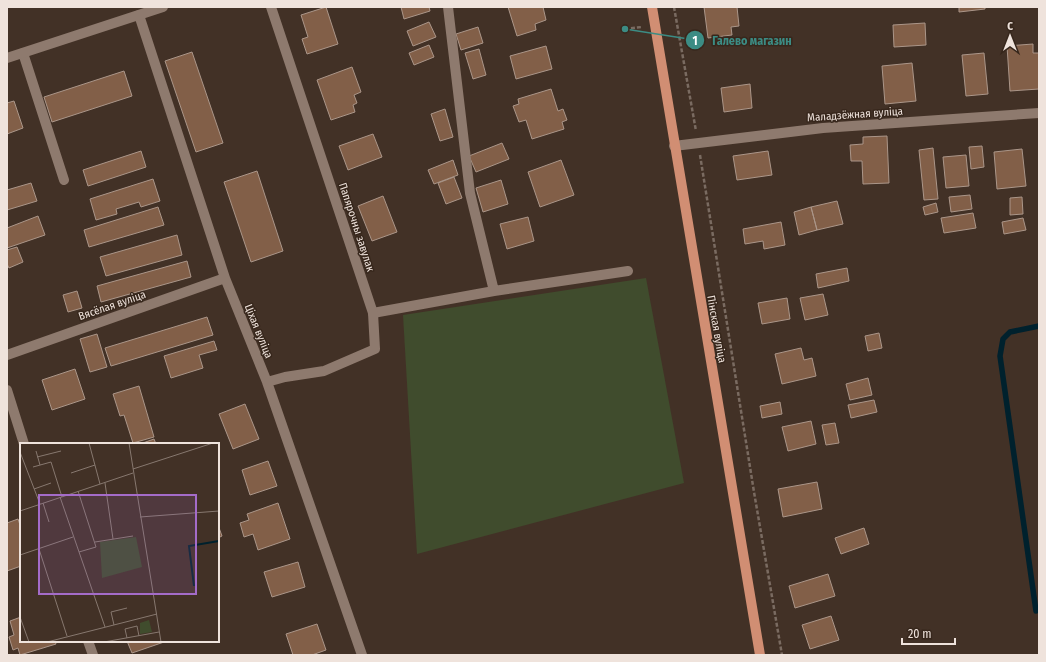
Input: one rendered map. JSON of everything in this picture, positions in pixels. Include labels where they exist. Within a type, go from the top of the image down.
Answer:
[{"type":"main road","name":"Пінская вуліца","points":[[652,7],[760,655]]},
{"type":"street","points":[[7,58],[140,15],[149,9],[163,7]]},
{"type":"street","name":"Папярочны завулак","points":[[267,382],[285,377],[324,371],[376,349],[373,313],[271,7]]},
{"type":"street","points":[[448,7],[470,193],[494,291]]},
{"type":"street","name":"Ціхая вуліца","points":[[140,15],[225,278],[267,382],[362,655]]},
{"type":"street","points":[[23,53],[64,180]]},
{"type":"street","name":"Маладзёжная вуліца","points":[[674,146],[823,128],[1039,113]]},
{"type":"street","points":[[373,313],[494,291],[628,271]]},
{"type":"street","name":"Вясёлая вуліца","points":[[7,355],[225,278]]},
{"type":"street","points":[[7,390],[24,443]]},
{"type":"street","points":[[88,642],[93,655]]},
{"type":"path","points":[[674,7],[698,143],[782,655]]},
{"type":"green space","points":[[646,278],[684,483],[417,554],[403,315]]},
{"type":"building","points":[[326,7],[338,44],[307,54],[302,39],[308,37],[301,15]]},
{"type":"building","points":[[401,7],[429,7],[430,11],[404,19]]},
{"type":"building","points":[[508,7],[543,7],[546,20],[535,24],[536,30],[517,36]]},
{"type":"building","points":[[704,7],[737,7],[739,26],[731,27],[732,35],[708,38]]},
{"type":"building","points":[[959,7],[985,7],[985,9],[959,12]]},
{"type":"building","points":[[429,22],[436,37],[413,46],[407,31]]},
{"type":"building","points":[[925,23],[926,45],[894,47],[893,25]]},
{"type":"building","points":[[478,27],[483,43],[461,50],[456,34]]},
{"type":"building","points":[[1033,44],[1033,53],[1039,53],[1039,89],[1010,91],[1007,46]]},
{"type":"building","points":[[429,45],[434,57],[414,65],[409,53]]},
{"type":"building","points":[[546,46],[552,69],[516,79],[510,56]]},
{"type":"building","points":[[479,49],[486,75],[473,79],[465,53]]},
{"type":"building","points":[[192,52],[223,143],[196,152],[165,61]]},
{"type":"building","points":[[984,53],[988,94],[966,96],[962,55]]},
{"type":"building","points":[[912,63],[916,101],[885,104],[882,66]]},
{"type":"building","points":[[352,67],[361,92],[354,95],[357,103],[353,105],[355,112],[331,120],[317,80]]},
{"type":"building","points":[[124,71],[132,96],[52,122],[44,97]]},
{"type":"building","points":[[750,84],[752,108],[724,112],[721,88]]},
{"type":"building","points":[[551,89],[558,111],[563,109],[567,120],[562,122],[564,129],[532,139],[526,120],[519,122],[513,106],[519,104],[518,99]]},
{"type":"building","points":[[14,101],[23,128],[7,134],[7,103]]},
{"type":"building","points":[[445,109],[453,137],[440,141],[431,114]]},
{"type":"building","points":[[373,134],[382,157],[348,170],[339,146]]},
{"type":"building","points":[[887,136],[889,183],[863,184],[862,161],[851,161],[850,145],[863,144],[863,137]]},
{"type":"building","points":[[502,143],[509,159],[476,172],[469,156]]},
{"type":"building","points":[[982,146],[984,167],[971,169],[969,147]]},
{"type":"building","points":[[933,148],[938,199],[924,200],[919,150]]},
{"type":"building","points":[[1022,149],[1026,186],[997,189],[994,152]]},
{"type":"building","points":[[141,151],[146,167],[88,186],[83,170]]},
{"type":"building","points":[[768,151],[772,175],[737,180],[733,156]]},
{"type":"building","points":[[966,155],[969,186],[946,188],[943,157]]},
{"type":"building","points":[[453,160],[458,175],[434,184],[428,170]]},
{"type":"building","points":[[561,160],[574,195],[540,207],[528,172]]},
{"type":"building","points":[[257,171],[283,251],[251,262],[224,182]]},
{"type":"building","points":[[454,177],[462,198],[446,204],[438,183]]},
{"type":"building","points":[[153,179],[160,201],[141,207],[139,202],[116,209],[117,214],[96,220],[90,199]]},
{"type":"building","points":[[501,180],[508,204],[483,212],[476,188]]},
{"type":"building","points":[[31,183],[37,201],[7,210],[7,190]]},
{"type":"building","points":[[970,195],[972,209],[951,212],[949,197]]},
{"type":"building","points":[[383,196],[397,232],[372,241],[358,206]]},
{"type":"building","points":[[1022,197],[1023,214],[1010,215],[1010,198]]},
{"type":"building","points":[[837,201],[843,224],[817,230],[811,207]]},
{"type":"building","points":[[936,203],[938,212],[925,215],[923,207]]},
{"type":"building","points":[[158,207],[164,225],[89,247],[84,230]]},
{"type":"building","points":[[811,207],[817,230],[799,235],[794,212]]},
{"type":"building","points":[[973,213],[976,228],[944,233],[941,218]]},
{"type":"building","points":[[38,216],[45,235],[7,248],[7,228]]},
{"type":"building","points":[[528,217],[534,241],[507,249],[500,224]]},
{"type":"building","points":[[1023,218],[1026,230],[1004,234],[1002,222]]},
{"type":"building","points":[[781,222],[785,245],[764,249],[763,241],[745,244],[743,229]]},
{"type":"building","points":[[177,235],[182,255],[106,276],[100,257]]},
{"type":"building","points":[[17,247],[23,262],[9,268],[7,264],[7,250]]},
{"type":"building","points":[[187,261],[191,277],[101,302],[97,286]]},
{"type":"building","points":[[847,268],[849,281],[818,288],[816,274]]},
{"type":"building","points":[[77,291],[82,308],[68,312],[63,295]]},
{"type":"building","points":[[823,294],[828,315],[805,320],[800,298]]},
{"type":"building","points":[[787,298],[790,319],[762,324],[758,303]]},
{"type":"building","points":[[207,317],[213,335],[111,366],[105,348]]},
{"type":"building","points":[[879,333],[882,348],[868,351],[865,336]]},
{"type":"building","points":[[97,334],[107,367],[90,372],[80,339]]},
{"type":"building","points":[[214,341],[217,350],[199,355],[203,368],[171,378],[164,356]]},
{"type":"building","points":[[801,348],[804,360],[812,358],[816,376],[782,384],[775,354]]},
{"type":"building","points":[[75,369],[85,399],[52,410],[42,380]]},
{"type":"building","points":[[868,378],[872,395],[850,400],[846,384]]},
{"type":"building","points":[[139,386],[154,437],[133,443],[124,415],[120,416],[113,394]]},
{"type":"building","points":[[874,400],[877,412],[851,418],[848,405]]},
{"type":"building","points":[[780,402],[782,414],[762,418],[760,406]]},
{"type":"building","points":[[245,404],[259,439],[233,449],[219,414]]},
{"type":"building","points":[[811,421],[816,444],[788,451],[782,427]]},
{"type":"building","points":[[835,423],[839,443],[826,445],[822,425]]},
{"type":"building","points":[[154,439],[156,443],[143,443]]},
{"type":"building","points":[[268,461],[277,486],[250,495],[242,470]]},
{"type":"building","points":[[817,482],[822,509],[783,517],[778,489]]},
{"type":"building","points":[[278,503],[290,539],[258,550],[253,534],[244,537],[240,523],[249,520],[247,514]]},
{"type":"building","points":[[18,519],[20,525],[20,566],[7,571],[7,523]]},
{"type":"building","points":[[219,528],[222,536],[219,538]]},
{"type":"building","points":[[864,528],[869,544],[841,554],[835,538]]},
{"type":"building","points":[[298,562],[305,587],[272,597],[264,572]]},
{"type":"building","points":[[828,574],[835,596],[795,608],[789,586]]},
{"type":"building","points":[[831,616],[839,640],[810,649],[802,625]]},
{"type":"building","points":[[20,617],[20,642],[55,642],[56,644],[20,655],[18,648],[13,650],[9,637],[14,635],[10,621]]},
{"type":"building","points":[[317,624],[326,650],[312,655],[293,655],[286,634]]},
{"type":"building","points":[[127,642],[164,642],[132,653]]},
{"type":"waterway","points":[[1036,611],[1000,356],[1003,339],[1010,332],[1039,326]]},
{"type":"place","name":"Галево магазин","points":[[625,29]]}]
